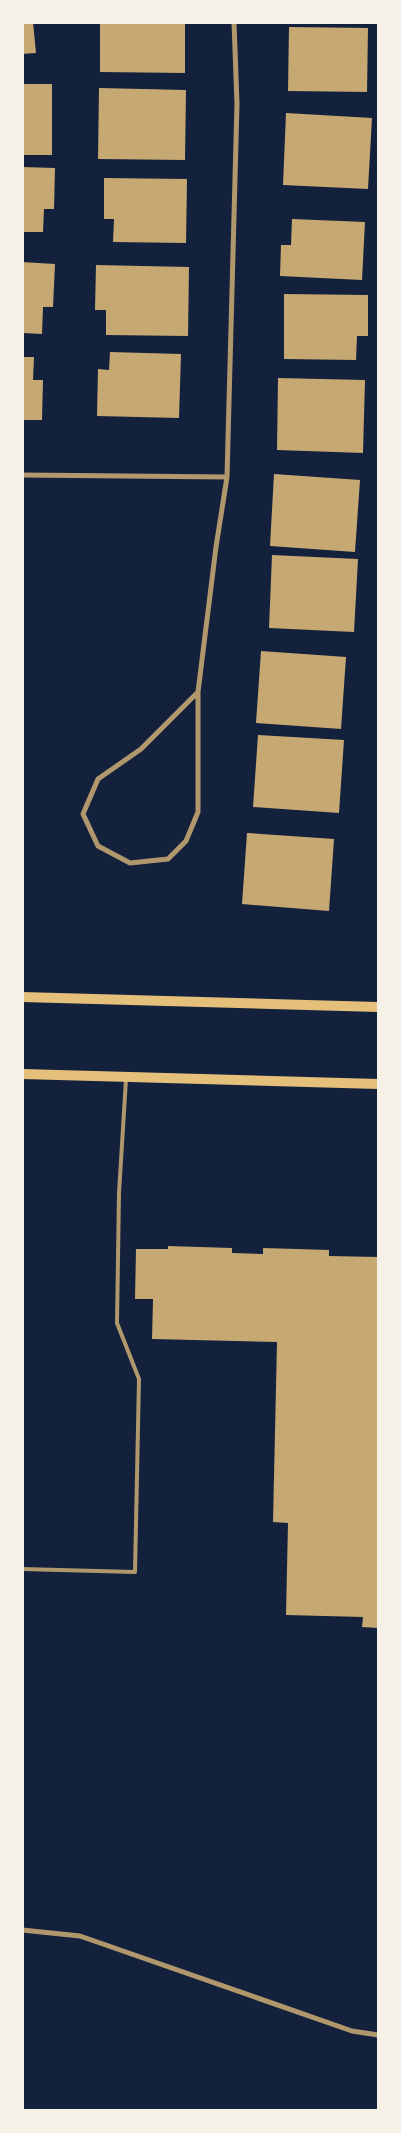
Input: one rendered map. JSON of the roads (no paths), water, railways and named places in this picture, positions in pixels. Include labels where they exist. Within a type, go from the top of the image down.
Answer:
[{"type":"main road","points":[[22,997],[378,1007]]},
{"type":"main road","points":[[22,1074],[378,1084]]},
{"type":"street","points":[[198,692],[141,749],[98,779],[83,814],[98,846],[130,862],[168,859],[186,841],[198,812],[198,692],[216,546],[228,477],[236,104],[234,22]]},
{"type":"street","points":[[22,475],[228,477]]},
{"type":"street","points":[[22,1930],[80,1936],[352,2030],[378,2035]]},
{"type":"lane","points":[[22,1569],[135,1572],[139,1379],[117,1323],[119,1193],[126,1077]]}]
